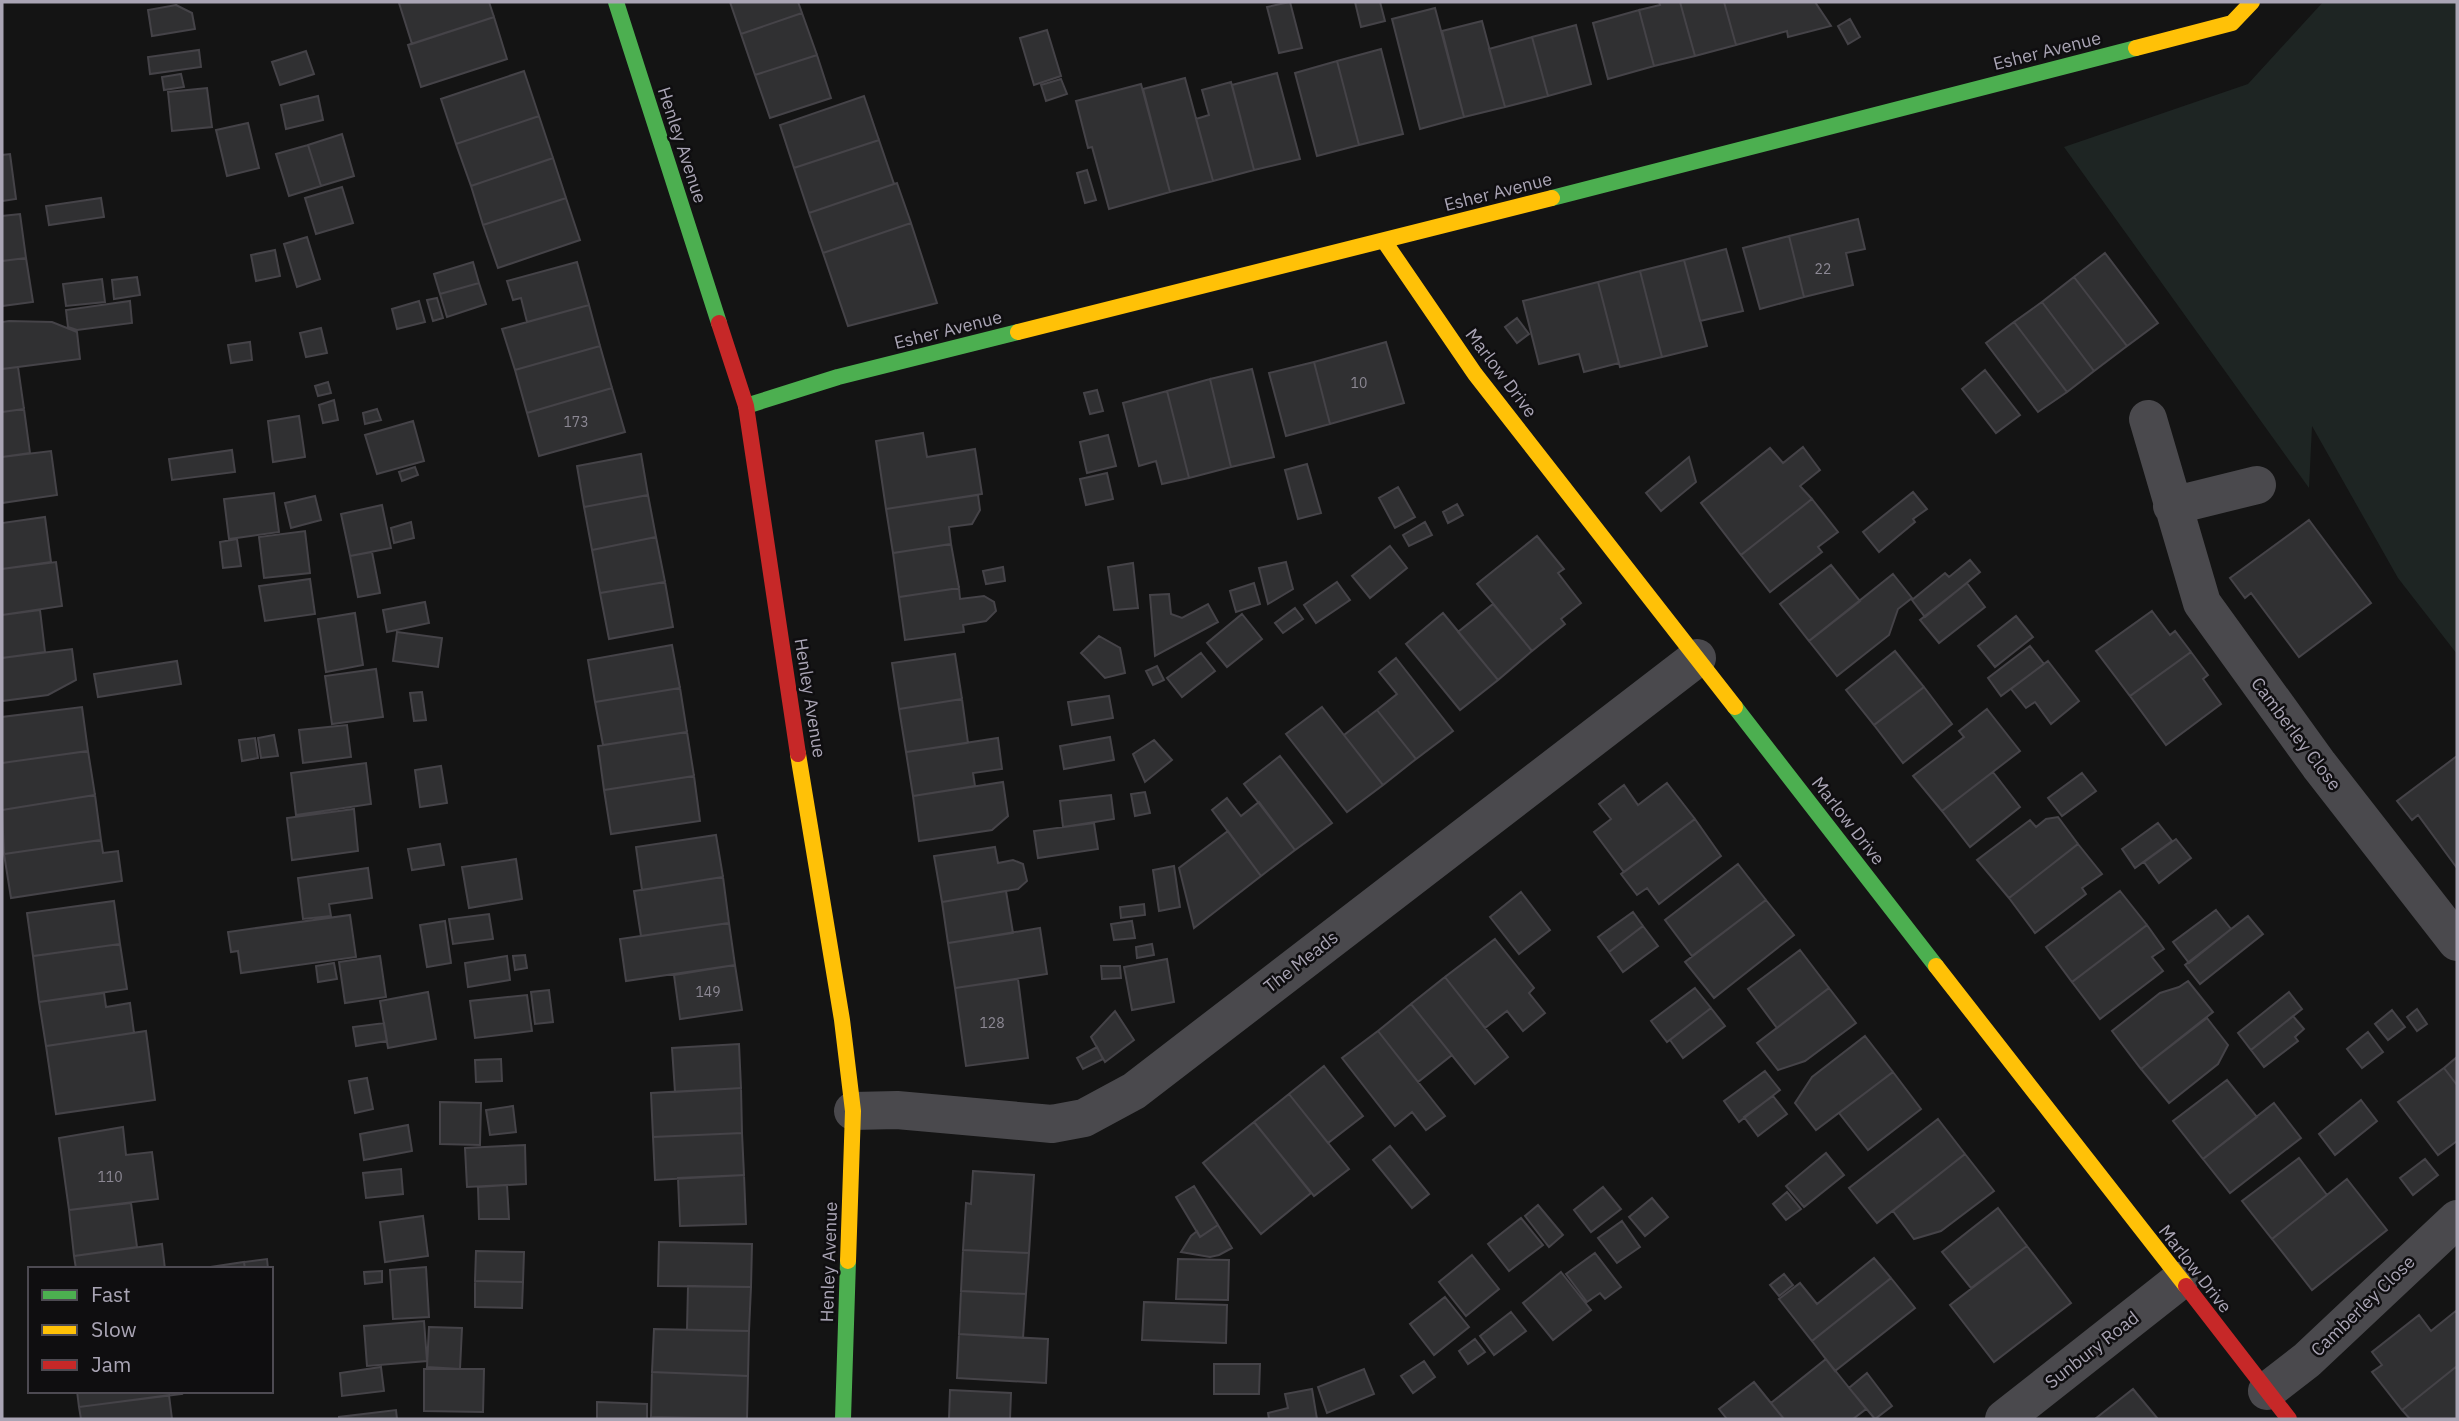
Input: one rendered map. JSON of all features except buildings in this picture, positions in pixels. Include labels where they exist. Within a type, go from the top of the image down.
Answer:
[{"type":"street","name":"Henley Avenue","points":[[615,2],[746,406],[790,706],[842,1020],[853,1111],[843,1419]]},
{"type":"street","name":"Esher Avenue","points":[[746,406],[838,377],[1384,241],[2232,23],[2252,2]]},
{"type":"street","name":"Marlow Drive","points":[[1384,241],[1475,374],[2278,1405]]},
{"type":"street","name":"Camberley Close","points":[[2148,419],[2202,603],[2319,765],[2457,942]]},
{"type":"street","points":[[2172,506],[2257,485]]},
{"type":"street","name":"The Meads","points":[[853,1111],[897,1110],[1052,1124],[1084,1118],[1134,1091],[1697,658]]},
{"type":"street","name":"Camberley Close","points":[[2278,1405],[2306,1360],[2457,1219]]},
{"type":"street","name":"Sunbury Road","points":[[2004,1419],[2179,1281]]},
{"type":"shaded area","points":[[2323,2],[2457,2],[2457,654],[2398,578],[2312,426],[2309,488],[2064,147],[2248,84]]},
{"type":"traffic: fast","points":[[616,2],[719,323]]},
{"type":"traffic: fast","points":[[1552,198],[2136,48]]},
{"type":"traffic: fast","points":[[746,406],[838,377],[1018,332]]},
{"type":"traffic: fast","points":[[1735,707],[1936,966]]},
{"type":"traffic: fast","points":[[843,1419],[848,1261]]},
{"type":"traffic: slow","points":[[2136,48],[2232,23],[2252,2]]},
{"type":"traffic: slow","points":[[1018,332],[1552,198]]},
{"type":"traffic: slow","points":[[1384,241],[1475,374],[1735,707]]},
{"type":"traffic: slow","points":[[798,754],[842,1020],[853,1111],[848,1261]]},
{"type":"traffic: slow","points":[[1936,966],[2186,1286]]},
{"type":"traffic: jam","points":[[719,323],[746,406],[798,754]]},
{"type":"traffic: jam","points":[[2186,1286],[2289,1419]]}]
